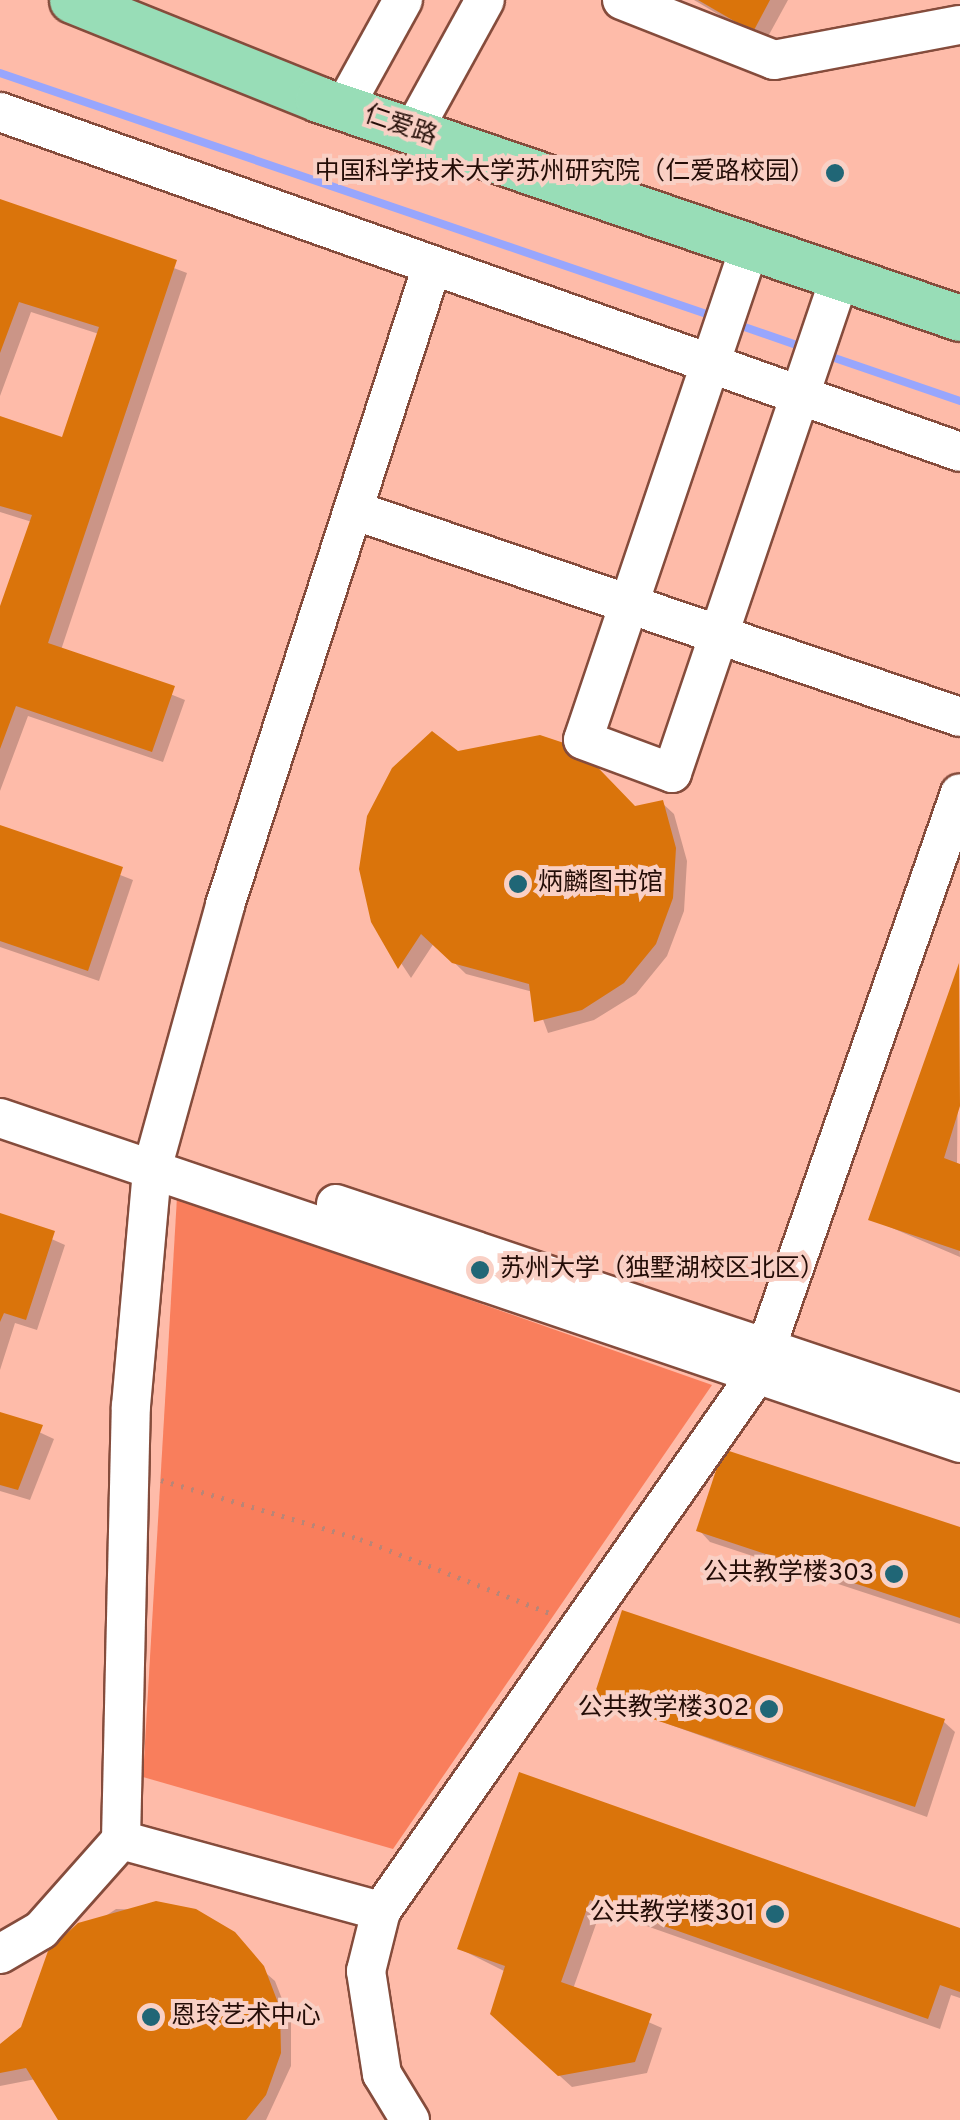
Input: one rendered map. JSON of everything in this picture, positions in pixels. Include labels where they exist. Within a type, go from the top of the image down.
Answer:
[{"type":"main road","name":"仁爱路","points":[[72,0],[344,107],[960,318]]},
{"type":"lane","points":[[344,107],[403,0]]},
{"type":"lane","points":[[413,131],[486,0]]},
{"type":"lane","points":[[622,0],[774,60],[960,25]]},
{"type":"lane","points":[[0,112],[960,452]]},
{"type":"lane","points":[[750,246],[706,363],[632,606],[583,740],[672,773],[796,396],[840,277]]},
{"type":"lane","points":[[0,1954],[41,1930],[121,1840],[129,1472],[156,1157],[224,905],[432,266]]},
{"type":"lane","points":[[353,510],[960,717]]},
{"type":"lane","points":[[410,2120],[382,2074],[366,1971],[381,1911],[583,1628],[762,1361],[960,792]]},
{"type":"lane","points":[[0,1092],[156,1157],[762,1361],[960,1443]]},
{"type":"lane","points":[[0,1118],[156,1157]]},
{"type":"lane","points":[[762,1361],[960,1412]]},
{"type":"lane","points":[[121,1840],[381,1911]]},
{"type":"path","points":[[129,1472],[360,1539],[583,1628]]},
{"type":"shaded area","points":[[177,1197],[712,1385],[393,1849],[143,1777]]},
{"type":"building","points":[[698,0],[770,0],[753,32]]},
{"type":"building","points":[[0,199],[177,260],[48,643],[175,686],[152,752],[16,706],[0,749],[0,606],[32,515],[0,506],[0,416],[62,437],[99,327],[19,302],[0,353]]},
{"type":"building","name":"炳麟图书馆","points":[[432,731],[458,751],[540,735],[579,748],[635,806],[663,800],[676,848],[673,898],[656,944],[624,983],[582,1010],[534,1022],[529,984],[452,963],[421,934],[398,969],[371,922],[359,869],[367,816],[392,768]]},
{"type":"building","points":[[0,825],[123,867],[88,971],[0,941]]},
{"type":"building","points":[[959,963],[960,1106],[944,1158],[960,1164],[960,1251],[868,1220]]},
{"type":"building","points":[[0,1213],[55,1231],[26,1320],[4,1313],[0,1322]]},
{"type":"building","points":[[0,1412],[43,1425],[18,1490],[0,1485]]},
{"type":"building","name":"公共教学楼303","points":[[723,1449],[960,1527],[960,1618],[696,1531]]},
{"type":"building","name":"公共教学楼302","points":[[622,1610],[945,1719],[915,1807],[593,1699]]},
{"type":"building","name":"公共教学楼301","points":[[519,1772],[960,1928],[960,1992],[940,1985],[928,2019],[590,1900],[561,1982],[652,2014],[635,2062],[558,2076],[490,2014],[505,1966],[457,1949]]},
{"type":"building","name":"恩玲艺术中心","points":[[156,1901],[196,1909],[235,1932],[264,1966],[280,2008],[281,2053],[266,2095],[246,2120],[58,2120],[26,2068],[0,2073],[0,2044],[21,2027],[48,1951],[78,1923]]},
{"type":"waterway","points":[[0,73],[715,317]]},
{"type":"waterway","points":[[733,323],[805,348]]},
{"type":"waterway","points":[[823,354],[960,401]]},
{"type":"place","name":"中国科学技术大学苏州研究院（仁爱路校园）","points":[[835,173]]},
{"type":"place","name":"炳麟图书馆","points":[[518,884]]},
{"type":"place","name":"苏州大学（独墅湖校区北区）","points":[[480,1270]]},
{"type":"place","name":"公共教学楼303","points":[[894,1574]]},
{"type":"place","name":"公共教学楼302","points":[[769,1709]]},
{"type":"place","name":"公共教学楼301","points":[[775,1914]]},
{"type":"place","name":"恩玲艺术中心","points":[[151,2017]]}]
